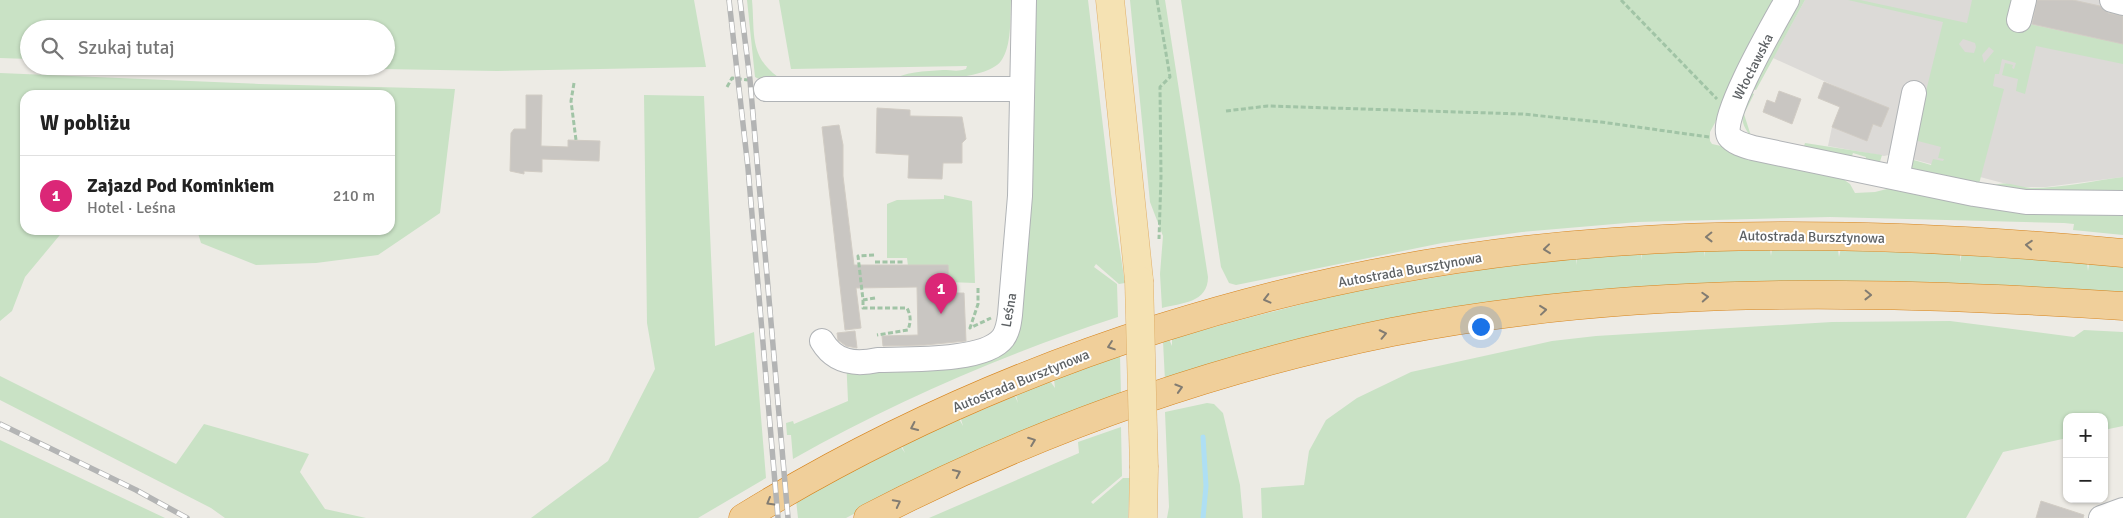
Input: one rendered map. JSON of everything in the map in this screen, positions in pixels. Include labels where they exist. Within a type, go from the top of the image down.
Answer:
[{"type":"highway","name":"Autostrada Bursztynowa","points":[[743,518],[802,484],[895,435],[967,402],[1058,365],[1111,345],[1242,305],[1404,268],[1503,253],[1590,244],[1705,237],[1894,238],[2123,253]]},
{"type":"highway","points":[[868,518],[987,459],[1099,415],[1172,390],[1335,345],[1445,323],[1584,305],[1768,295],[1926,296],[2123,306]]},
{"type":"main road","points":[[1110,0],[1139,280],[1144,468],[1143,518]]},
{"type":"street","name":"Leśna","points":[[822,341],[828,352],[852,362],[960,356],[980,351],[1002,339],[1010,316],[1020,196],[1020,89],[1024,0]]},
{"type":"street","name":"Włocławska","points":[[1720,137],[1728,123],[1732,109],[1787,0]]},
{"type":"street","points":[[2112,0],[2123,3]]},
{"type":"street","points":[[766,88],[1020,89]]},
{"type":"street","points":[[1897,178],[1914,92]]},
{"type":"street","points":[[1720,137],[1753,148],[1974,194],[2026,202],[2123,202]]},
{"type":"street","points":[[2101,518],[2123,510]]},
{"type":"path","points":[[1157,0],[1170,77],[1160,87],[1161,177],[1158,241]]},
{"type":"path","points":[[1621,0],[1712,96],[1732,109]]},
{"type":"path","points":[[574,83],[571,101],[576,140]]},
{"type":"path","points":[[1226,111],[1268,106],[1522,114],[1720,137]]},
{"type":"path","points":[[875,255],[858,256],[863,308],[907,308],[911,322],[908,330],[877,335]]},
{"type":"path","points":[[874,262],[905,262]]},
{"type":"path","points":[[978,288],[978,304],[970,328],[988,318],[1010,316]]},
{"type":"path","points":[[863,300],[875,298]]},
{"type":"shaded area","points":[[1805,0],[2123,0],[2123,177],[2046,187],[2018,187],[1893,154],[1884,156],[1828,146],[1832,127],[1846,91],[1773,58]]},
{"type":"green space","points":[[0,0],[694,0],[706,67],[497,71],[395,69],[395,20],[20,20],[20,59],[0,58]]},
{"type":"green space","points":[[747,0],[752,0],[755,43],[758,52],[762,61],[778,77],[765,82],[755,77]]},
{"type":"green space","points":[[779,0],[1011,0],[1009,40],[1005,55],[993,68],[965,76],[931,80],[889,81],[908,74],[936,70],[960,70],[966,69],[967,66],[791,69]]},
{"type":"green space","points":[[1032,0],[1088,0],[1111,194],[1125,283],[1119,284],[1096,264],[1094,267],[1117,284],[1118,317],[1034,346],[952,380],[872,417],[793,459],[791,435],[787,435],[786,423],[793,421],[794,424],[848,401],[846,357],[1013,344]]},
{"type":"green space","points":[[1130,0],[1165,0],[1208,277],[1207,286],[1198,297],[1185,303],[1162,308],[1160,274],[1163,236],[1150,202]]},
{"type":"green space","points":[[1181,0],[1781,0],[1710,132],[1712,144],[1775,158],[1843,179],[1850,184],[1855,193],[1875,192],[1891,188],[1895,190],[2123,207],[2123,235],[2073,230],[2074,224],[2064,223],[1830,217],[1638,222],[1522,232],[1442,243],[1236,285],[1229,283],[1221,267]]},
{"type":"green space","points":[[1799,0],[1805,0],[1756,90],[1752,89]]},
{"type":"green space","points":[[1848,0],[1860,0],[1967,23],[1972,0],[2015,0],[2029,24],[2123,44],[2123,64],[2036,46],[2025,94],[2016,91],[2018,79],[2002,75],[2005,63],[2013,65],[2012,68],[2014,69],[2016,63],[2002,59],[1999,74],[1995,74],[1993,86],[2004,89],[1979,184],[1889,170],[1893,154],[1931,165],[1933,159],[1943,161],[1944,159],[1938,158],[1941,147],[1914,140],[1943,22]],"holes":[[[1963,39],[1975,43],[1974,53],[1965,52],[1959,44]],[[1989,47],[1994,51],[1984,63],[1982,55]]]},
{"type":"green space","points":[[0,73],[259,84],[455,89],[440,213],[378,255],[316,263],[256,265],[201,243],[199,235],[395,235],[395,90],[20,90],[20,235],[60,235],[25,277],[12,311],[0,321]]},
{"type":"green space","points":[[1750,92],[1754,94],[1744,114],[1751,136],[1746,130],[1743,120],[1744,110]]},
{"type":"green space","points":[[644,95],[704,96],[715,346],[754,332],[766,478],[698,518],[531,518],[608,461],[655,369],[647,323]]},
{"type":"green space","points":[[1805,143],[1882,155],[1879,165],[1865,162],[1866,157],[1853,153],[1851,159],[1803,149]]},
{"type":"green space","points":[[2123,177],[2123,198],[2079,198],[1993,186],[2007,184],[2042,188]]},
{"type":"green space","points":[[944,195],[972,201],[975,283],[948,282],[908,266],[907,258],[887,258],[887,204],[897,200],[944,199]]},
{"type":"green space","points":[[1841,248],[1960,254],[1960,262],[1962,253],[2087,262],[2088,271],[2089,264],[2123,266],[2123,294],[1735,285],[1165,381],[1163,341],[1169,339],[1172,346],[1172,338],[1348,292],[1540,260],[1576,258],[1577,265],[1577,258],[1641,254],[1642,260],[1642,254],[1704,250],[1705,257],[1705,250],[1770,249],[1771,256],[1772,249],[1838,250],[1839,257]]},
{"type":"green space","points":[[1950,321],[2074,337],[2084,330],[2123,332],[2123,426],[2108,429],[2108,413],[2063,413],[2063,439],[2003,452],[1966,518],[1262,518],[1261,488],[1304,485],[1309,451],[1326,420],[1357,398],[1411,372],[1552,341],[1596,336],[1832,322]]},
{"type":"green space","points":[[1120,355],[1121,395],[904,488],[846,518],[798,518],[796,500],[901,447],[905,453],[902,446],[959,419],[963,426],[961,419],[1015,396],[1018,403],[1016,395],[1050,381],[1055,388],[1054,379]]},
{"type":"green space","points":[[0,376],[176,464],[204,424],[309,454],[300,472],[325,509],[366,518],[225,518],[211,508],[0,400]]},
{"type":"green space","points":[[1207,403],[1214,404],[1223,413],[1240,485],[1243,518],[1167,518],[1169,507],[1165,412]]},
{"type":"green space","points":[[1121,427],[1122,476],[1091,502],[1093,504],[1123,478],[1130,478],[1128,518],[929,518],[1079,453],[1078,442]]},
{"type":"green space","points":[[0,440],[165,518],[0,518]]},
{"type":"building","points":[[2037,0],[2073,0],[2100,6],[2108,13],[2123,16],[2123,44],[2032,24]]},
{"type":"building","points":[[1824,82],[1889,108],[1881,127],[1873,124],[1867,141],[1832,127],[1840,107],[1818,98]]},
{"type":"building","points":[[1779,91],[1801,99],[1792,124],[1763,112],[1767,100],[1775,103]]},
{"type":"building","points":[[526,95],[542,95],[541,146],[568,147],[568,140],[600,141],[599,161],[542,159],[542,172],[524,171],[524,174],[510,171],[511,133],[514,129],[526,129]]},
{"type":"building","points":[[877,108],[910,110],[910,116],[962,117],[966,139],[962,143],[962,163],[943,163],[942,179],[908,178],[909,155],[876,153]]},
{"type":"building","points":[[839,125],[843,145],[843,176],[854,265],[948,265],[950,293],[964,293],[966,341],[925,345],[883,346],[882,336],[918,335],[917,287],[856,288],[861,328],[845,330],[822,127]]},
{"type":"building","points":[[855,331],[857,348],[846,346],[838,340],[837,333]]},
{"type":"building","points":[[2041,501],[2084,515],[2083,518],[2036,518]]},
{"type":"waterway","points":[[1203,437],[1206,486],[1203,518]]},
{"type":"railway","points":[[729,0],[748,168],[778,518]]},
{"type":"railway","points":[[740,0],[750,80],[788,518]]},
{"type":"railway","points":[[0,424],[136,490],[187,518]]},
{"type":"place","name":"Zajazd Pod Kominkiem","points":[[941,314]]}]
